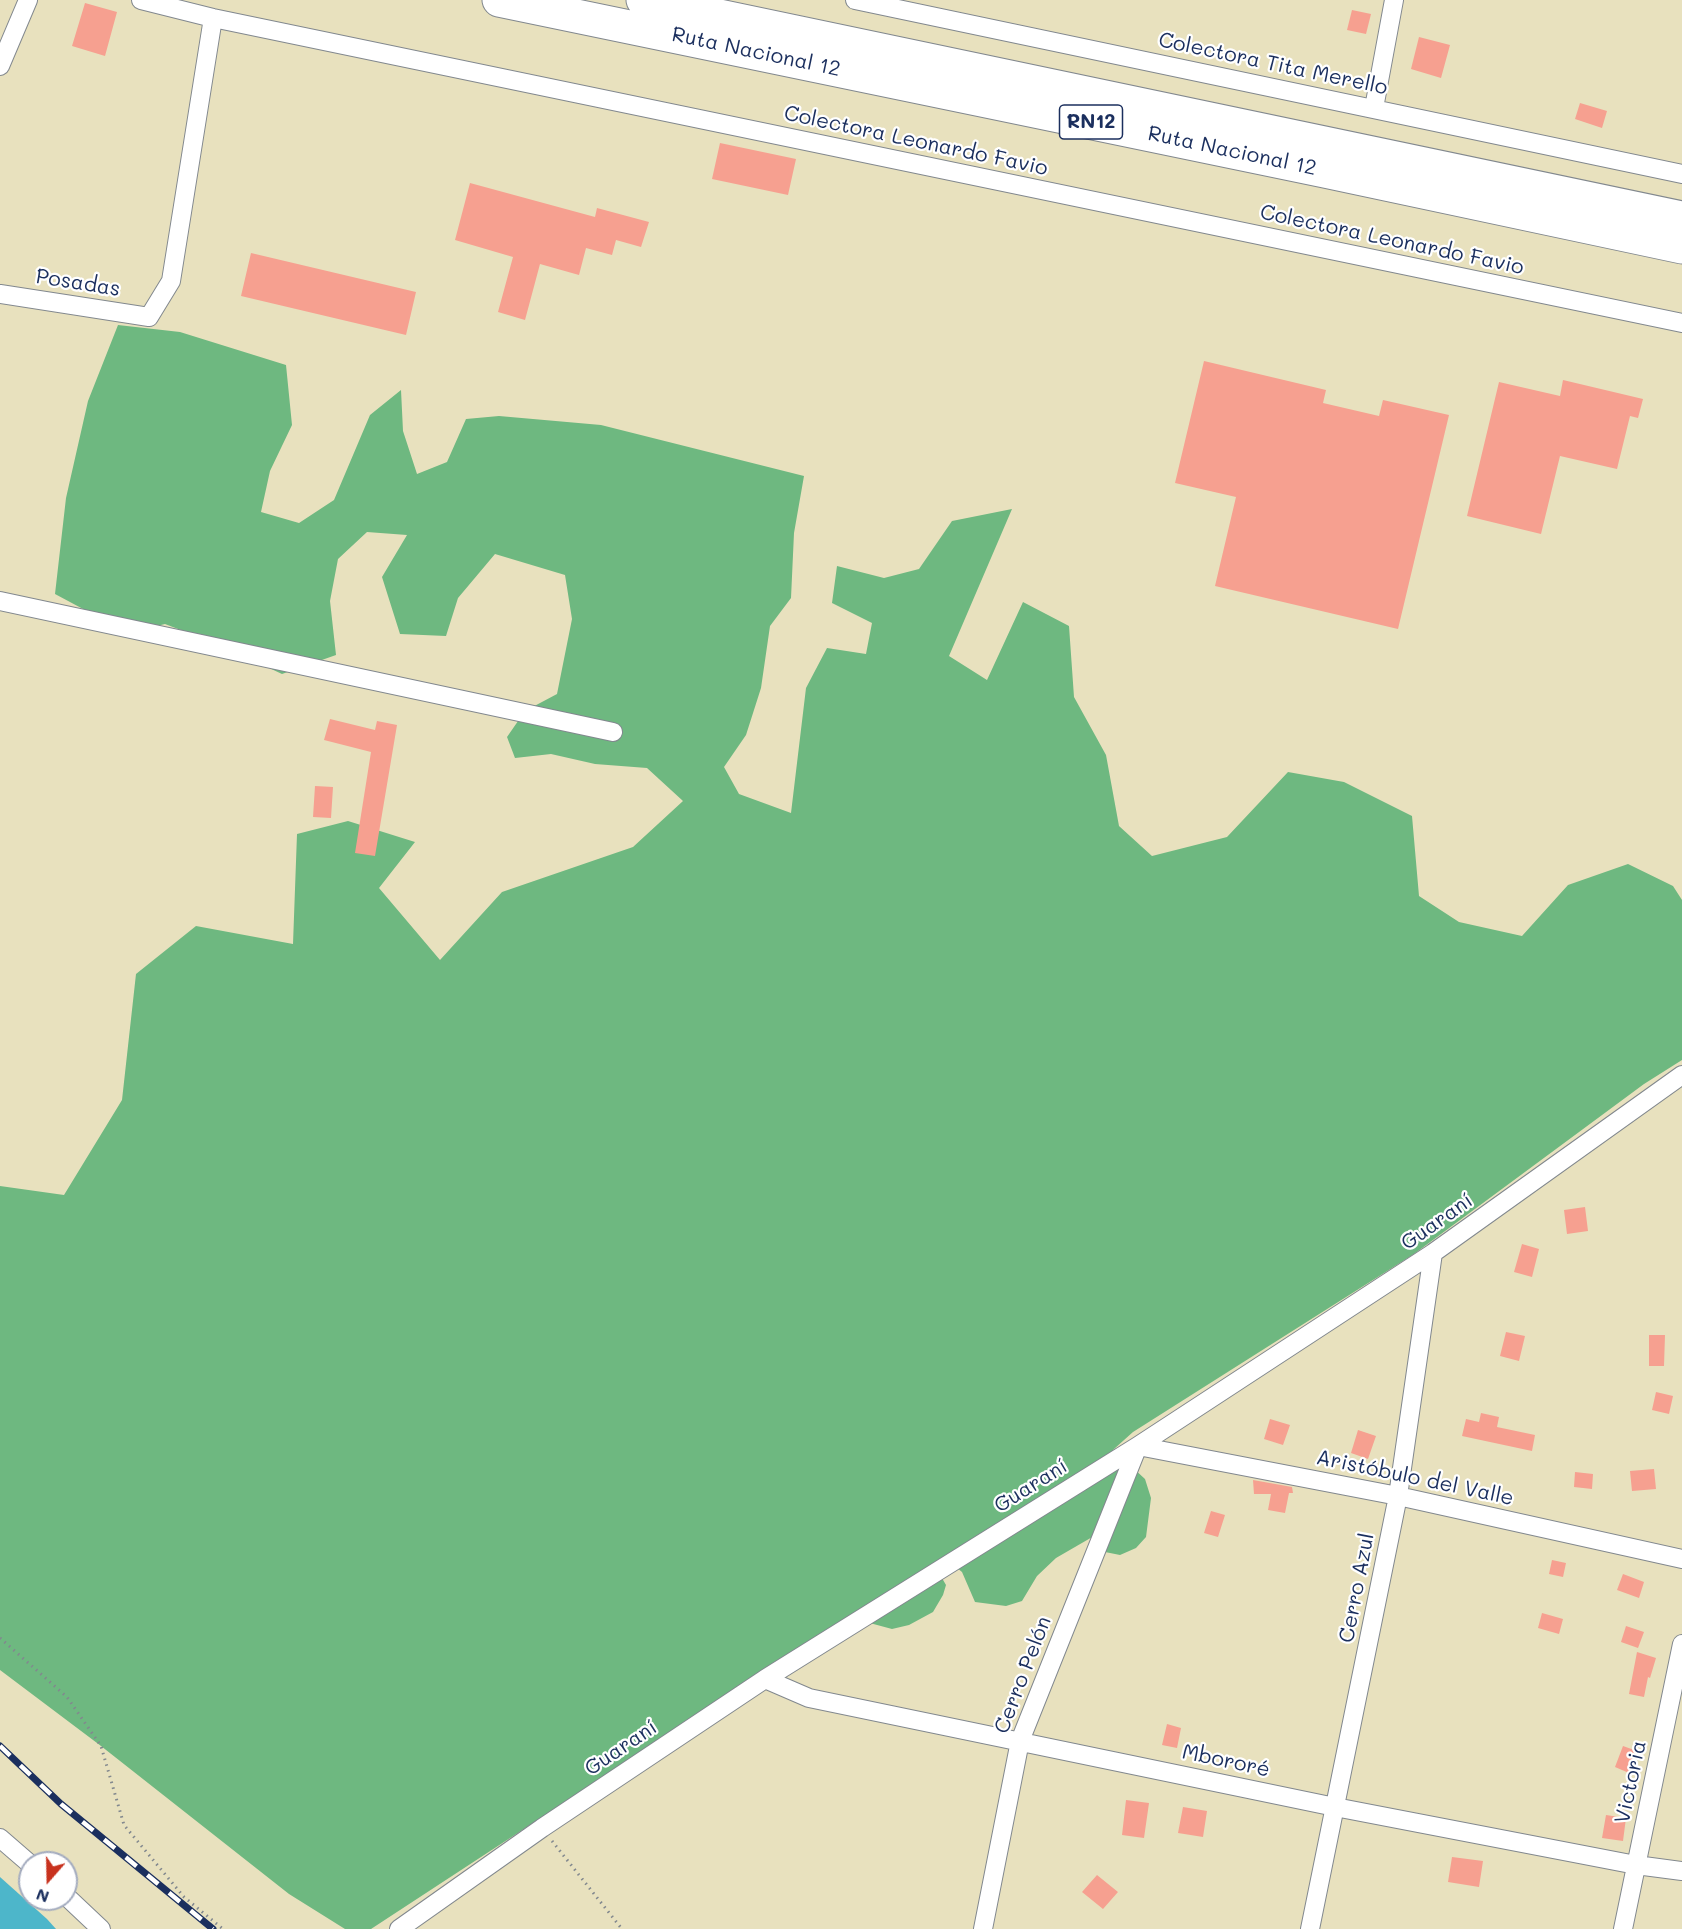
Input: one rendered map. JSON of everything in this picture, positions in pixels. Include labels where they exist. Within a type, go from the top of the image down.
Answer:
[{"type":"highway","name":"Ruta Nacional 12","points":[[499,0],[1314,168],[1682,247]]},
{"type":"highway","name":"Ruta Nacional 12","points":[[643,0],[1682,218]]},
{"type":"street","points":[[0,66],[28,0]]},
{"type":"street","name":"Colectora Leonardo Favio","points":[[143,0],[213,18],[1682,323]]},
{"type":"street","name":"Colectora Tita Merello","points":[[855,0],[935,8],[1374,108],[1682,174]]},
{"type":"street","points":[[1374,108],[1394,0]]},
{"type":"street","name":"Posadas","points":[[0,294],[149,317],[171,281],[213,18]]},
{"type":"street","points":[[0,601],[613,732]]},
{"type":"street","name":"Guaraní","points":[[399,1929],[542,1828],[765,1679],[1138,1446],[1433,1253],[1682,1075]]},
{"type":"street","name":"Cerro Azul","points":[[1310,1929],[1398,1496],[1433,1253]]},
{"type":"street","name":"Aristóbulo del Valle","points":[[1138,1446],[1398,1496],[1682,1559]]},
{"type":"street","name":"Cerro Pelón","points":[[983,1929],[1020,1741],[1138,1446]]},
{"type":"street","name":"Victoria","points":[[1623,1929],[1682,1644]]},
{"type":"street","name":"Mbororé","points":[[765,1679],[809,1698],[1335,1807],[1636,1865],[1682,1870]]},
{"type":"street","points":[[0,1838],[18,1854]]},
{"type":"street","points":[[78,1907],[102,1929]]},
{"type":"path","points":[[0,1638],[67,1697],[101,1746],[124,1825],[184,1897],[223,1929]]},
{"type":"path","points":[[542,1828],[622,1929]]},
{"type":"green space","points":[[118,325],[180,332],[286,365],[292,425],[270,471],[261,512],[299,523],[334,500],[370,415],[401,390],[403,431],[417,474],[447,462],[466,419],[499,416],[601,425],[804,476],[794,533],[791,598],[770,626],[761,688],[746,735],[724,767],[739,794],[791,813],[806,688],[827,648],[866,654],[872,623],[832,603],[837,566],[884,578],[919,569],[952,521],[1012,509],[949,656],[987,680],[1023,602],[1069,626],[1074,697],[1106,755],[1119,826],[1152,856],[1227,837],[1288,772],[1344,782],[1412,816],[1419,896],[1459,922],[1522,936],[1568,885],[1628,864],[1673,886],[1682,900],[1682,1060],[1644,1084],[1414,1254],[1133,1432],[1114,1449],[1106,1460],[1132,1467],[1145,1479],[1151,1498],[1146,1537],[1136,1548],[1120,1555],[1105,1552],[1094,1536],[1056,1558],[1037,1576],[1022,1601],[1006,1606],[975,1602],[962,1572],[951,1563],[939,1573],[946,1585],[933,1612],[909,1625],[892,1629],[866,1622],[695,1717],[371,1929],[345,1929],[289,1894],[101,1746],[0,1670],[0,1186],[64,1195],[122,1100],[136,974],[196,926],[293,944],[297,834],[348,821],[415,842],[379,888],[440,960],[502,892],[633,847],[683,801],[647,768],[595,764],[551,754],[515,758],[507,737],[525,711],[557,694],[572,619],[565,575],[495,554],[458,598],[446,636],[400,634],[382,577],[407,535],[367,532],[338,559],[330,601],[336,655],[282,674],[220,645],[165,624],[128,633],[55,594],[66,498],[88,401]]},
{"type":"water","points":[[0,1877],[18,1893],[18,1911],[38,1911],[56,1929],[0,1929]]},
{"type":"building","points":[[85,3],[117,12],[105,56],[72,46]]},
{"type":"building","points":[[1352,10],[1371,14],[1366,34],[1347,30]]},
{"type":"building","points":[[1419,37],[1450,45],[1441,78],[1411,69]]},
{"type":"building","points":[[1580,103],[1607,111],[1602,128],[1575,119]]},
{"type":"building","points":[[720,143],[796,159],[788,195],[712,179]]},
{"type":"building","points":[[470,183],[595,217],[597,208],[649,222],[641,247],[616,240],[612,255],[586,248],[579,275],[540,264],[525,320],[498,312],[513,257],[455,240]]},
{"type":"building","points":[[251,253],[416,292],[406,335],[241,296]]},
{"type":"building","points":[[1204,361],[1326,390],[1323,403],[1379,416],[1383,400],[1449,415],[1398,629],[1215,586],[1236,497],[1175,483]]},
{"type":"building","points":[[1563,380],[1643,399],[1638,418],[1630,416],[1617,469],[1560,456],[1541,534],[1467,516],[1499,382],[1560,396]]},
{"type":"building","points":[[330,719],[375,730],[377,721],[397,725],[375,856],[355,853],[371,752],[324,740]]},
{"type":"building","points":[[315,786],[333,787],[331,818],[313,817]]},
{"type":"building","points":[[1585,1207],[1588,1231],[1567,1234],[1564,1210]]},
{"type":"building","points":[[1522,1244],[1539,1249],[1532,1277],[1514,1272]]},
{"type":"building","points":[[1506,1332],[1525,1336],[1519,1361],[1500,1356]]},
{"type":"building","points":[[1649,1335],[1665,1335],[1664,1366],[1649,1366]]},
{"type":"building","points":[[1656,1392],[1673,1396],[1669,1414],[1652,1410]]},
{"type":"building","points":[[1481,1413],[1499,1417],[1497,1427],[1535,1435],[1532,1451],[1462,1436],[1466,1419],[1479,1422]]},
{"type":"building","points":[[1270,1419],[1290,1425],[1283,1445],[1264,1439]]},
{"type":"building","points":[[1358,1430],[1376,1436],[1368,1459],[1351,1453]]},
{"type":"building","points":[[1654,1469],[1656,1489],[1632,1491],[1630,1471]]},
{"type":"building","points":[[1575,1472],[1593,1474],[1592,1489],[1574,1487]]},
{"type":"building","points":[[1253,1480],[1292,1487],[1293,1493],[1289,1493],[1285,1513],[1268,1510],[1271,1494],[1254,1494]]},
{"type":"building","points":[[1211,1511],[1225,1515],[1218,1537],[1204,1533]]},
{"type":"building","points":[[1552,1560],[1566,1563],[1563,1577],[1549,1574]]},
{"type":"building","points":[[1623,1574],[1644,1582],[1639,1598],[1617,1590]]},
{"type":"building","points":[[1542,1613],[1563,1619],[1559,1634],[1538,1628]]},
{"type":"building","points":[[1626,1626],[1644,1632],[1638,1648],[1621,1642]]},
{"type":"building","points":[[1637,1652],[1656,1658],[1650,1678],[1648,1677],[1644,1697],[1629,1694]]},
{"type":"building","points":[[1167,1724],[1181,1728],[1177,1748],[1162,1745]]},
{"type":"building","points":[[1623,1746],[1637,1751],[1629,1773],[1615,1767]]},
{"type":"building","points":[[1126,1800],[1149,1803],[1144,1838],[1122,1835]]},
{"type":"building","points":[[1183,1807],[1207,1811],[1203,1837],[1178,1833]]},
{"type":"building","points":[[1606,1815],[1626,1818],[1623,1841],[1602,1838]]},
{"type":"building","points":[[1452,1857],[1483,1861],[1479,1887],[1448,1882]]},
{"type":"building","points":[[1097,1875],[1118,1892],[1103,1909],[1082,1892]]},
{"type":"railway","points":[[0,1746],[61,1804],[213,1929]]}]
